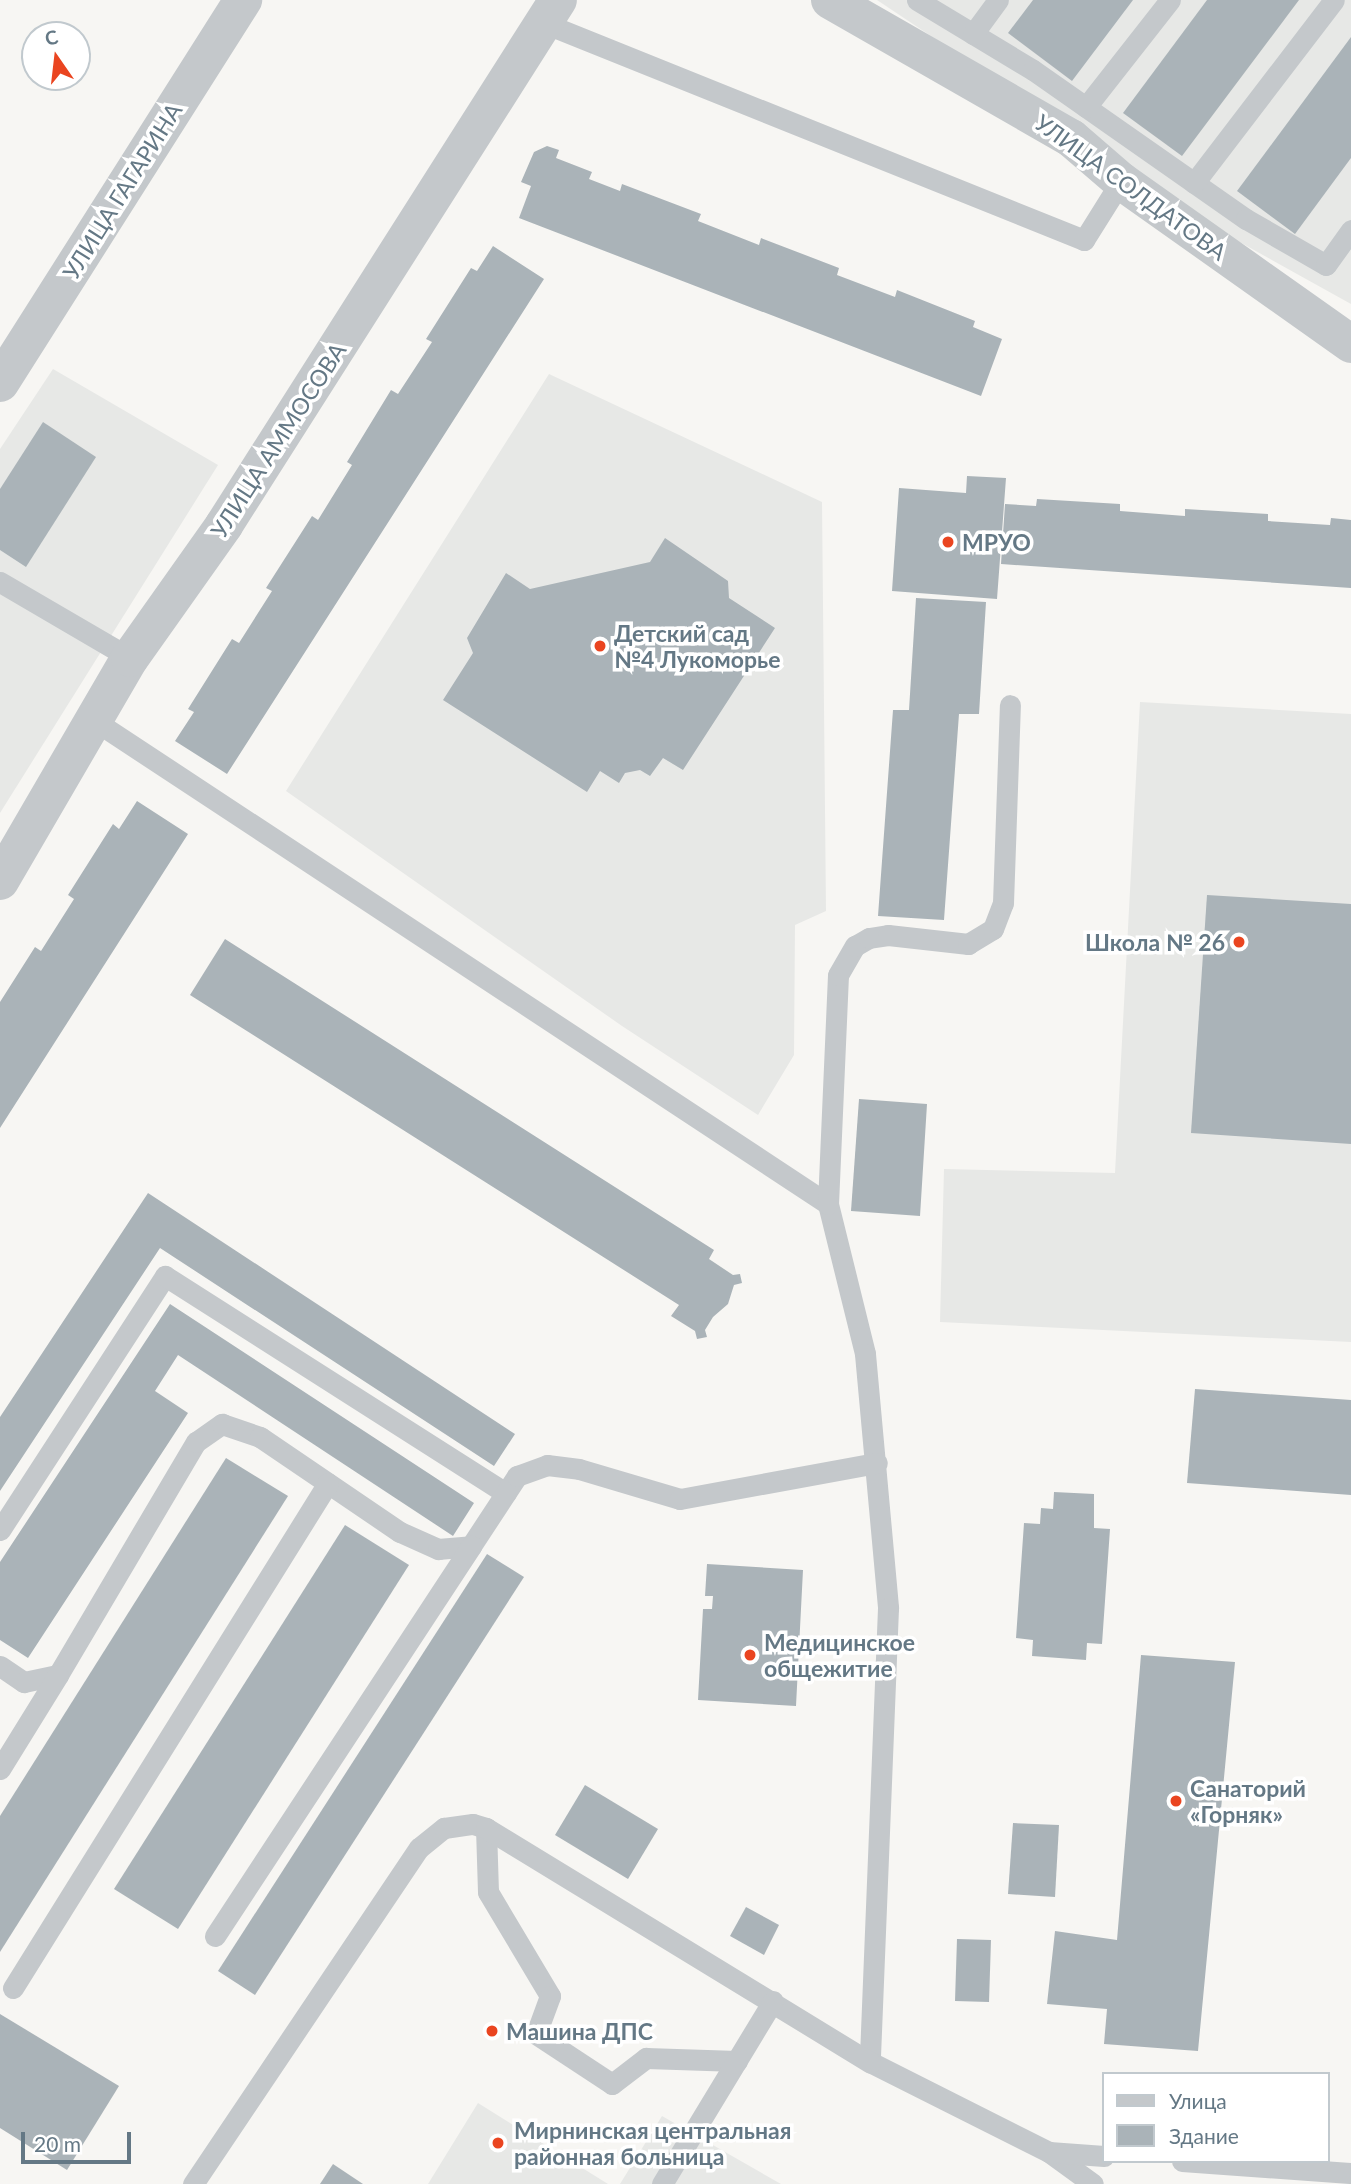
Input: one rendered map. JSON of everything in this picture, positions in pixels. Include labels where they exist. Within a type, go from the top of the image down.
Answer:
[{"type":"street","name":"УЛИЦА ГАГАРИНА","points":[[0,383],[243,0]]},
{"type":"street","name":"УЛИЦА СОЛДАТОВА","points":[[831,0],[1071,138],[1121,181],[1351,344]]},
{"type":"street","name":"УЛИЦА АММОСОВА","points":[[0,881],[92,719],[130,658],[224,525],[551,11]]},
{"type":"lane","points":[[917,0],[1086,107],[1194,183],[1326,265],[1351,230]]},
{"type":"lane","points":[[973,34],[998,0]]},
{"type":"lane","points":[[1086,107],[1170,0]]},
{"type":"lane","points":[[1194,183],[1334,0]]},
{"type":"lane","points":[[551,11],[1084,240],[1121,181]]},
{"type":"lane","points":[[0,582],[130,658]]},
{"type":"lane","points":[[870,2062],[888,1608],[877,1463],[865,1354],[828,1203],[838,975],[855,946],[869,938],[888,935],[968,944],[993,929],[1003,903],[1010,705]]},
{"type":"lane","points":[[92,719],[828,1203]]},
{"type":"lane","points":[[0,1530],[165,1276],[506,1493]]},
{"type":"lane","points":[[0,1769],[197,1442],[222,1424],[260,1437],[400,1532],[438,1549],[471,1546]]},
{"type":"lane","points":[[215,1936],[517,1476],[547,1465],[579,1469],[680,1499],[877,1463]]},
{"type":"lane","points":[[13,1988],[328,1483]]},
{"type":"lane","points":[[0,1667],[24,1682],[58,1675]]},
{"type":"lane","points":[[193,2184],[419,1848],[444,1828],[473,1824],[486,1828],[870,2062],[1049,2152],[1093,2184]]},
{"type":"lane","points":[[486,1828],[488,1892],[550,1996],[536,2034],[612,2084],[646,2058],[737,2061]]},
{"type":"lane","points":[[662,2184],[773,2001]]},
{"type":"lane","points":[[1049,2152],[1102,2156]]},
{"type":"lane","points":[[1210,2163],[1351,2173]]},
{"type":"shaded area","points":[[877,0],[1351,0],[1351,304],[1236,240]]},
{"type":"shaded area","points":[[53,369],[218,465],[0,813],[0,449]]},
{"type":"shaded area","name":"Детский сад №4 Лукоморье","points":[[549,374],[822,502],[826,911],[795,925],[794,1055],[758,1115],[622,1026],[286,791]]},
{"type":"shaded area","name":"Школа № 26","points":[[1140,702],[1351,714],[1351,1342],[940,1322],[944,1169],[1115,1173]]},
{"type":"shaded area","name":"Мирнинская центральная районная больница","points":[[478,2103],[608,2184],[428,2184]]},
{"type":"shaded area","name":"Мирнинская центральная районная больница","points":[[662,2116],[781,2184],[620,2184]]},
{"type":"building","points":[[1033,0],[1133,0],[1072,81],[1008,33]]},
{"type":"building","points":[[1207,0],[1299,0],[1182,156],[1123,113]]},
{"type":"building","points":[[1351,37],[1351,158],[1295,234],[1237,191]]},
{"type":"building","points":[[547,146],[559,150],[556,158],[592,172],[589,179],[620,191],[622,184],[701,214],[698,221],[759,245],[761,238],[839,268],[837,275],[895,297],[897,290],[975,321],[973,327],[1002,339],[981,396],[519,218],[531,186],[521,182],[534,152]]},
{"type":"building","points":[[493,246],[544,279],[227,774],[175,741],[194,712],[188,709],[232,639],[239,643],[272,591],[266,588],[312,516],[318,520],[352,465],[347,462],[391,390],[398,394],[432,342],[426,339],[471,268],[477,271]]},
{"type":"building","points":[[43,422],[96,457],[26,567],[0,550],[0,489]]},
{"type":"building","name":"МРУО","points":[[967,476],[1006,478],[997,599],[892,591],[899,488],[966,493]]},
{"type":"building","points":[[1037,499],[1120,504],[1120,511],[1185,516],[1185,509],[1268,514],[1268,521],[1330,525],[1331,518],[1351,520],[1351,588],[1001,564],[1005,504],[1036,506]]},
{"type":"building","points":[[665,538],[728,581],[729,598],[775,628],[683,770],[663,758],[650,776],[640,770],[625,773],[619,783],[600,771],[587,792],[443,700],[473,653],[467,638],[506,573],[530,589],[650,562]]},
{"type":"building","points":[[916,598],[986,602],[979,714],[959,714],[944,920],[878,916],[893,710],[909,710]]},
{"type":"building","points":[[137,801],[188,834],[0,1128],[0,1002],[35,947],[41,951],[74,899],[68,895],[113,824],[119,829]]},
{"type":"building","points":[[1207,895],[1351,904],[1351,1144],[1191,1133]]},
{"type":"building","points":[[225,939],[714,1250],[709,1259],[733,1275],[740,1274],[742,1283],[734,1285],[728,1304],[713,1317],[705,1330],[707,1337],[697,1339],[695,1331],[671,1316],[679,1305],[190,995]]},
{"type":"building","points":[[859,1099],[927,1104],[920,1216],[851,1211]]},
{"type":"building","points":[[148,1193],[515,1434],[494,1466],[160,1248],[0,1491],[0,1417]]},
{"type":"building","points":[[170,1304],[474,1503],[453,1536],[178,1355],[155,1391],[188,1413],[28,1658],[0,1640],[0,1562]]},
{"type":"building","points":[[1195,1389],[1351,1400],[1351,1495],[1187,1483]]},
{"type":"building","points":[[226,1458],[288,1496],[0,1952],[0,1816]]},
{"type":"building","points":[[1054,1492],[1094,1494],[1094,1528],[1110,1529],[1102,1644],[1087,1643],[1086,1660],[1032,1656],[1033,1640],[1016,1638],[1024,1523],[1040,1524],[1041,1508],[1053,1509]]},
{"type":"building","points":[[345,1525],[409,1565],[178,1929],[114,1889]]},
{"type":"building","points":[[487,1554],[524,1577],[255,1995],[218,1971]]},
{"type":"building","name":"Медицинское общежитие","points":[[707,1564],[803,1570],[796,1706],[698,1700],[703,1609],[712,1609],[713,1596],[705,1596]]},
{"type":"building","name":"Санаторий «Горняк»","points":[[1141,1655],[1235,1662],[1198,2051],[1104,2044],[1107,2009],[1047,2004],[1055,1931],[1117,1940]]},
{"type":"building","points":[[585,1785],[658,1829],[628,1879],[555,1835]]},
{"type":"building","points":[[1013,1823],[1059,1825],[1055,1897],[1008,1894]]},
{"type":"building","points":[[746,1907],[779,1925],[764,1955],[730,1936]]},
{"type":"building","points":[[957,1939],[991,1940],[989,2002],[955,2001]]},
{"type":"building","points":[[0,2014],[119,2086],[67,2170],[0,2128]]},
{"type":"building","points":[[333,2164],[363,2184],[320,2184]]},
{"type":"place","name":"МРУО","points":[[948,542]]},
{"type":"place","name":"Детский сад №4 Лукоморье","points":[[600,646]]},
{"type":"place","name":"Школа № 26","points":[[1239,942]]},
{"type":"place","name":"Медицинское общежитие","points":[[750,1655]]},
{"type":"place","name":"Санаторий «Горняк»","points":[[1176,1801]]},
{"type":"place","name":"Машина ДПС","points":[[492,2031]]},
{"type":"place","name":"Мирнинская центральная районная больница","points":[[498,2143]]}]
